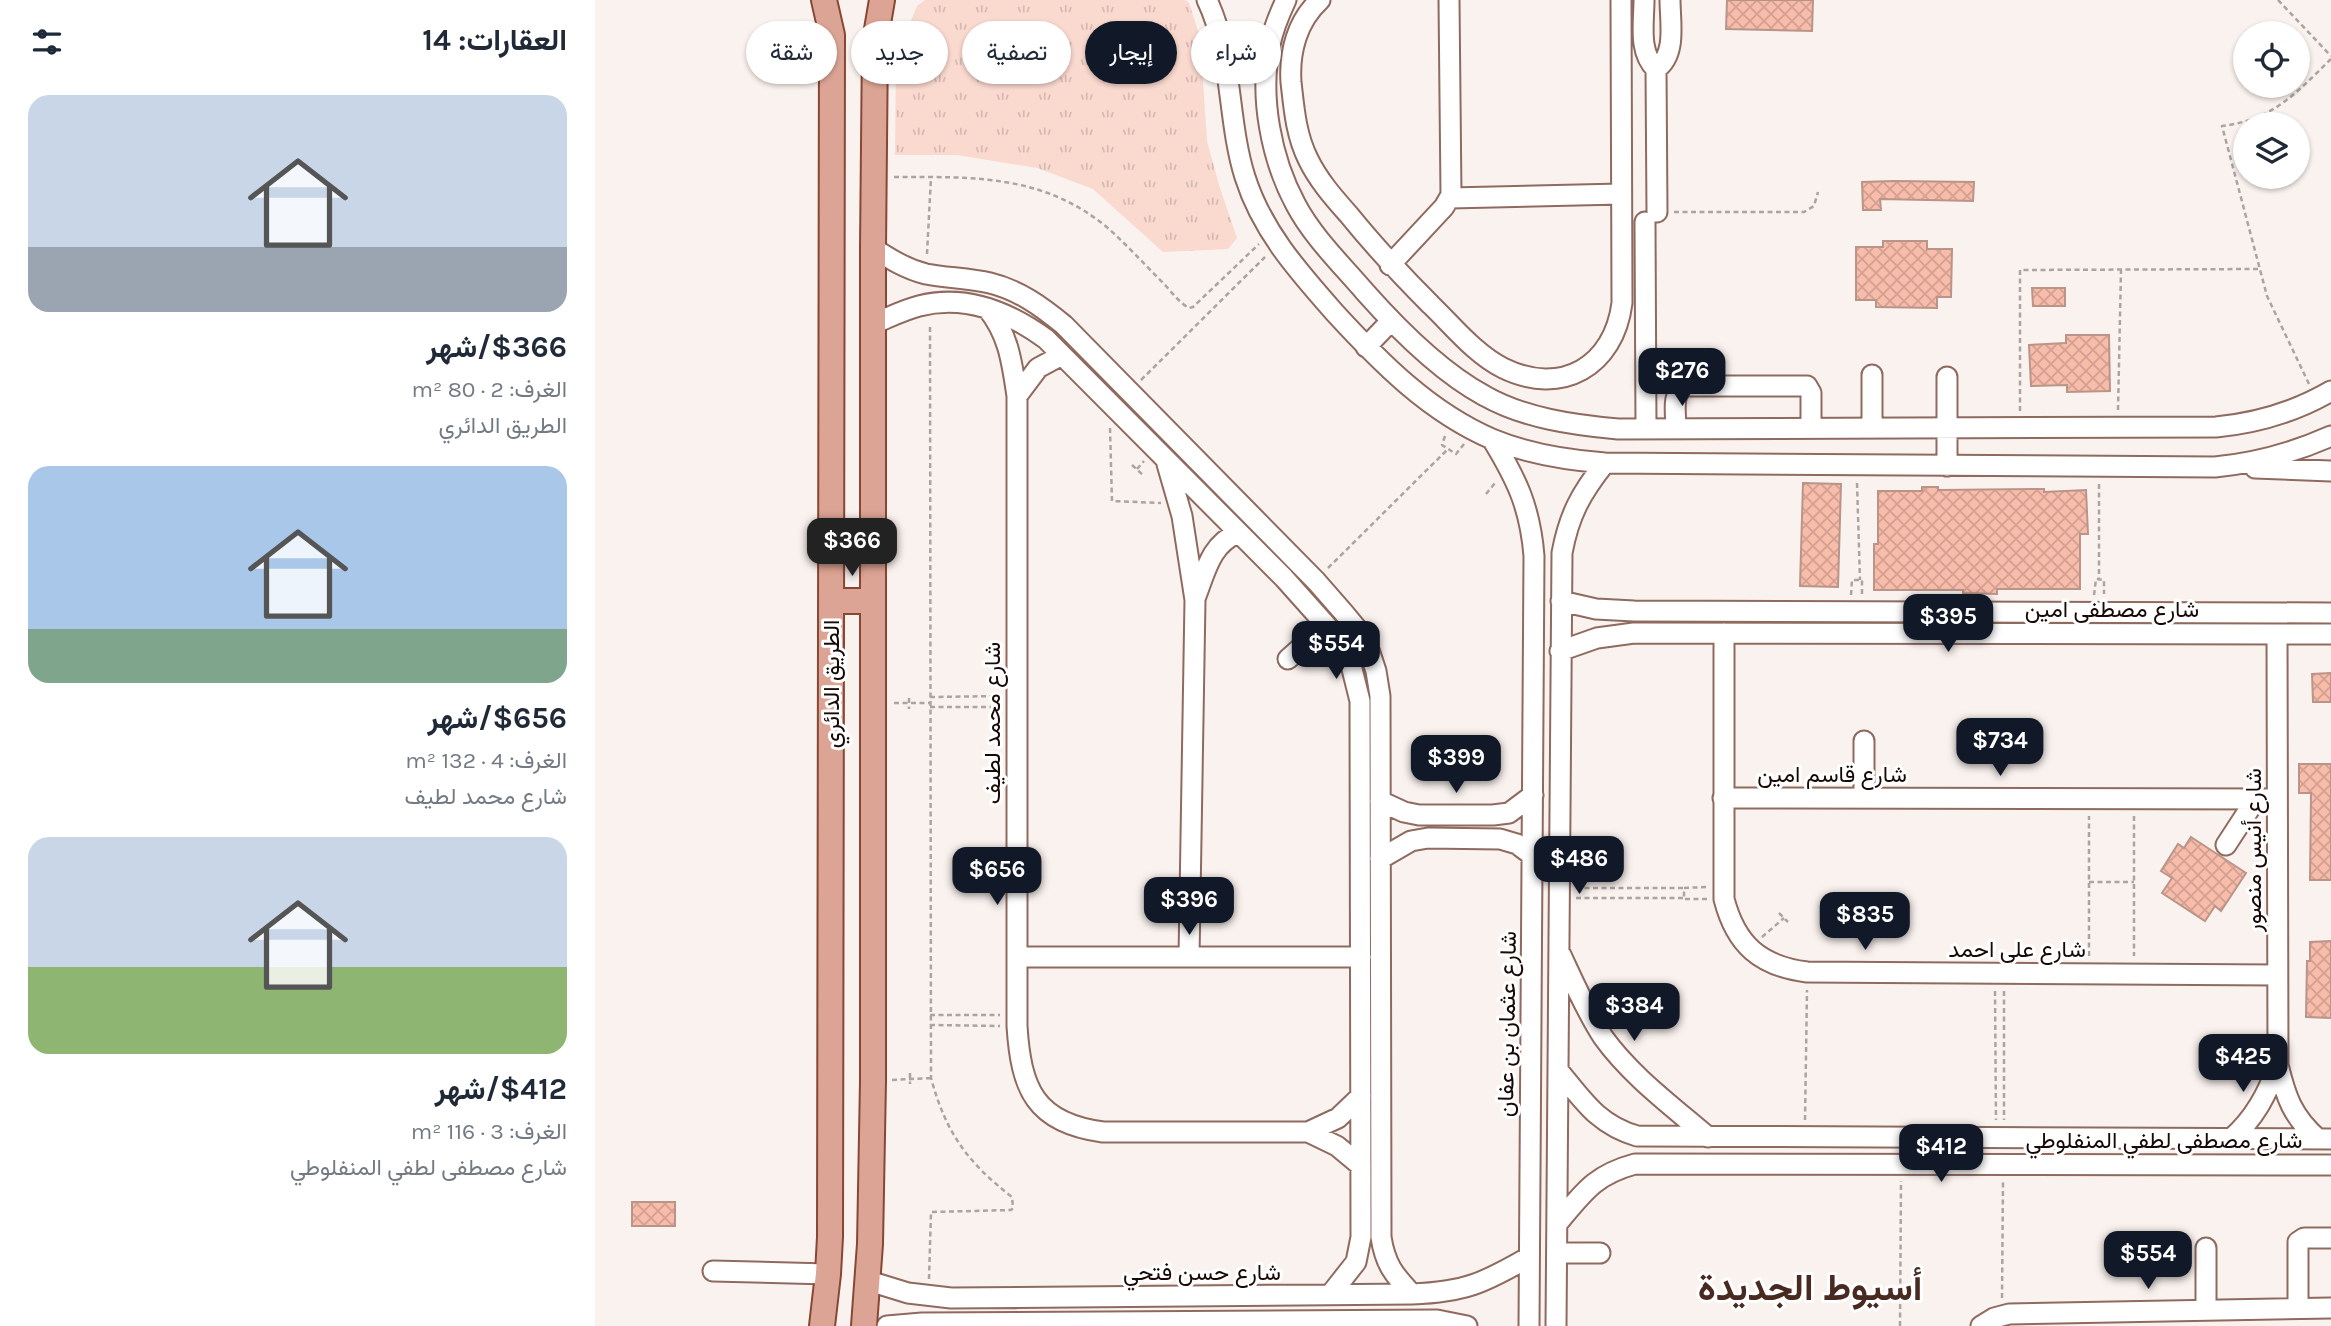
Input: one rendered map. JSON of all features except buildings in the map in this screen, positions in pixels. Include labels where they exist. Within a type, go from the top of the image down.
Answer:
[{"type":"main road","name":"الطريق الدائري","points":[[822,1326],[828,1274],[831,601],[831,35],[824,0]]},
{"type":"main road","name":"الطريق الدائري","points":[[864,1326],[869,1281],[873,1081],[875,41],[882,0]]},
{"type":"main road","points":[[831,601],[873,601]]},
{"type":"street","points":[[1207,0],[1214,14],[1220,39],[1244,175],[1255,205],[1274,239],[1296,269],[1366,347],[1407,385],[1454,419],[1492,439],[1547,456],[1605,463],[2215,467],[2248,463],[2296,450],[2331,436]]},
{"type":"street","points":[[1286,0],[1269,46],[1267,100],[1276,153],[1290,193],[1311,229],[1391,321],[1436,360],[1484,396],[1536,416],[1618,429],[2216,427],[2242,425],[2268,418],[2324,395]]},
{"type":"street","points":[[1320,0],[1302,21],[1293,48],[1290,73],[1297,129],[1308,160],[1328,190],[1390,265],[1481,353],[1504,368],[1539,379],[1578,374],[1595,362],[1612,340],[1619,322],[1622,303],[1621,0]]},
{"type":"street","points":[[1390,265],[1450,198],[1449,0]]},
{"type":"street","points":[[1644,0],[1644,47],[1648,60],[1656,69]]},
{"type":"street","points":[[1646,428],[1656,69],[1669,55],[1670,0]]},
{"type":"street","points":[[1450,198],[1621,194]]},
{"type":"street","points":[[873,248],[926,274],[990,283],[1017,293],[1042,307],[1064,326],[1316,581],[1358,630],[1369,650],[1380,696],[1381,1237],[1392,1273],[1412,1294]]},
{"type":"street","points":[[873,324],[916,307],[949,302],[987,308],[1028,326],[1046,339],[1283,578],[1343,648],[1355,675],[1360,701],[1360,1250],[1356,1262],[1330,1295]]},
{"type":"street","name":"شارع محمد لطيف","points":[[987,308],[996,319],[1009,345],[1017,396],[1017,1021],[1024,1080],[1037,1101],[1055,1118],[1078,1128],[1103,1132],[1308,1132],[1338,1118],[1361,1096]]},
{"type":"street","points":[[1366,347],[1391,321]]},
{"type":"street","points":[[1017,396],[1038,368],[1062,355]]},
{"type":"street","points":[[1484,396],[1504,368]]},
{"type":"street","points":[[1872,375],[1872,427]]},
{"type":"street","points":[[1947,377],[1947,466]]},
{"type":"street","points":[[1676,428],[1677,391],[1685,386],[1807,386],[1811,393],[1811,428]]},
{"type":"street","name":"شارع عثمان بن عفان","points":[[1492,439],[1523,495],[1532,525],[1534,556],[1529,1326]]},
{"type":"street","points":[[1165,458],[1180,503],[1195,600],[1189,957]]},
{"type":"street","points":[[1556,1326],[1562,553],[1567,528],[1576,505],[1605,463]]},
{"type":"street","points":[[2248,463],[2261,469],[2331,471]]},
{"type":"street","points":[[1195,600],[1215,550],[1238,533]]},
{"type":"street","name":"شارع مصطفى امين","points":[[1561,601],[1596,609],[1634,611],[2331,612]]},
{"type":"street","points":[[1288,659],[1326,625]]},
{"type":"street","name":"شارع على احمد","points":[[1724,633],[1724,893],[1729,917],[1737,934],[1750,949],[1767,961],[1786,969],[1807,972],[2277,975]]},
{"type":"street","name":"شارع أنيس منصور","points":[[2277,634],[2278,1065],[2288,1102],[2296,1116],[2324,1139]]},
{"type":"street","name":"شارع مصطفى امين","points":[[1560,651],[1579,643],[1615,635],[2331,635]]},
{"type":"street","points":[[1355,675],[1376,671]]},
{"type":"street","points":[[1864,741],[1864,798]]},
{"type":"street","points":[[1380,801],[1419,815],[1493,816],[1509,813],[1533,795]]},
{"type":"street","name":"شارع قاسم امين","points":[[1723,798],[2277,799]]},
{"type":"street","points":[[2226,845],[2256,799]]},
{"type":"street","points":[[1380,859],[1411,841],[1428,838],[1500,839],[1517,844],[1533,856]]},
{"type":"street","points":[[1559,950],[1592,1018],[1618,1055],[1708,1137]]},
{"type":"street","points":[[1017,957],[1361,957]]},
{"type":"street","name":"شارع أنيس منصور","points":[[2240,1139],[2264,1099],[2278,1065]]},
{"type":"street","name":"شارع مصطفى لطفي المنفلوطي","points":[[1558,1070],[1595,1114],[1622,1131],[1645,1136],[2324,1139]]},
{"type":"street","name":"شارع محمد لطيف","points":[[1308,1132],[1337,1146],[1361,1166]]},
{"type":"street","points":[[2240,1139],[2248,1165]]},
{"type":"street","name":"شارع مصطفى لطفي المنفلوطي","points":[[1557,1224],[1589,1186],[1611,1172],[1635,1164],[2331,1165]]},
{"type":"street","points":[[1530,1173],[1557,1172]]},
{"type":"street","points":[[2298,1308],[2298,1242],[2304,1238],[2331,1238]]},
{"type":"street","points":[[2206,1248],[2206,1310]]},
{"type":"street","points":[[1557,1253],[1600,1253]]},
{"type":"street","name":"شارع حسن فتحي","points":[[869,1281],[929,1297],[1445,1293],[1484,1282],[1529,1257]]},
{"type":"street","points":[[713,1271],[828,1274]]},
{"type":"street","points":[[1981,1326],[2001,1315],[2105,1319],[2206,1310],[2331,1308]]},
{"type":"street","points":[[887,1326],[922,1323],[1353,1323],[1437,1320],[1467,1326]]},
{"type":"path","points":[[2278,0],[2331,58],[2293,96],[2272,111],[2247,121],[2222,126],[2258,269],[2275,316],[2324,395]]},
{"type":"path","points":[[874,177],[931,177],[1008,182],[1034,187],[1060,198],[1108,228],[1189,308],[1274,239]]},
{"type":"path","points":[[926,274],[931,177]]},
{"type":"path","points":[[1651,217],[1804,212],[1814,206],[1818,192]]},
{"type":"path","points":[[1129,391],[1274,239]]},
{"type":"path","points":[[2019,428],[2020,271],[2258,269]]},
{"type":"path","points":[[2118,428],[2121,270]]},
{"type":"path","points":[[929,1297],[931,1212],[1013,1208],[1012,1197],[989,1179],[952,1134],[939,1107],[931,1078],[930,304]]},
{"type":"path","points":[[1110,404],[1112,501],[1180,503]]},
{"type":"path","points":[[1316,581],[1448,449]]},
{"type":"path","points":[[1132,465],[1143,475]]},
{"type":"path","points":[[1857,465],[1856,517],[1860,538],[1860,580]]},
{"type":"path","points":[[2099,466],[2099,579]]},
{"type":"path","points":[[930,697],[1017,702]]},
{"type":"path","points":[[909,698],[909,709]]},
{"type":"path","points":[[873,703],[930,705],[1017,702]]},
{"type":"path","points":[[2089,799],[2089,974]]},
{"type":"path","points":[[2134,799],[2134,974]]},
{"type":"path","points":[[2089,882],[2134,882]]},
{"type":"path","points":[[1559,893],[1684,888],[1724,893]]},
{"type":"path","points":[[1684,888],[1684,898]]},
{"type":"path","points":[[1559,893],[1685,899],[1724,893]]},
{"type":"path","points":[[1779,913],[1788,922]]},
{"type":"path","points":[[1750,949],[1784,918]]},
{"type":"path","points":[[1805,1137],[1807,972]]},
{"type":"path","points":[[2000,973],[2000,1138]]},
{"type":"path","points":[[2000,973],[2000,1138]]},
{"type":"path","points":[[930,1015],[1017,1021]]},
{"type":"path","points":[[930,1025],[1017,1021]]},
{"type":"path","points":[[910,1073],[910,1084]]},
{"type":"path","points":[[873,1081],[931,1078]]},
{"type":"path","points":[[1901,1326],[1902,1164]]},
{"type":"path","points":[[2001,1315],[2003,1164]]},
{"type":"green space","points":[[925,0],[1185,0],[1189,3],[1195,21],[1191,21],[1191,84],[1203,84],[1207,141],[1237,238],[1228,249],[1163,252],[1093,189],[1037,168],[957,155],[895,155],[896,84],[948,84],[948,21],[911,21],[917,6]]},
{"type":"district","name":"أسيوط الجديدة","points":[[1810,1287]]}]
